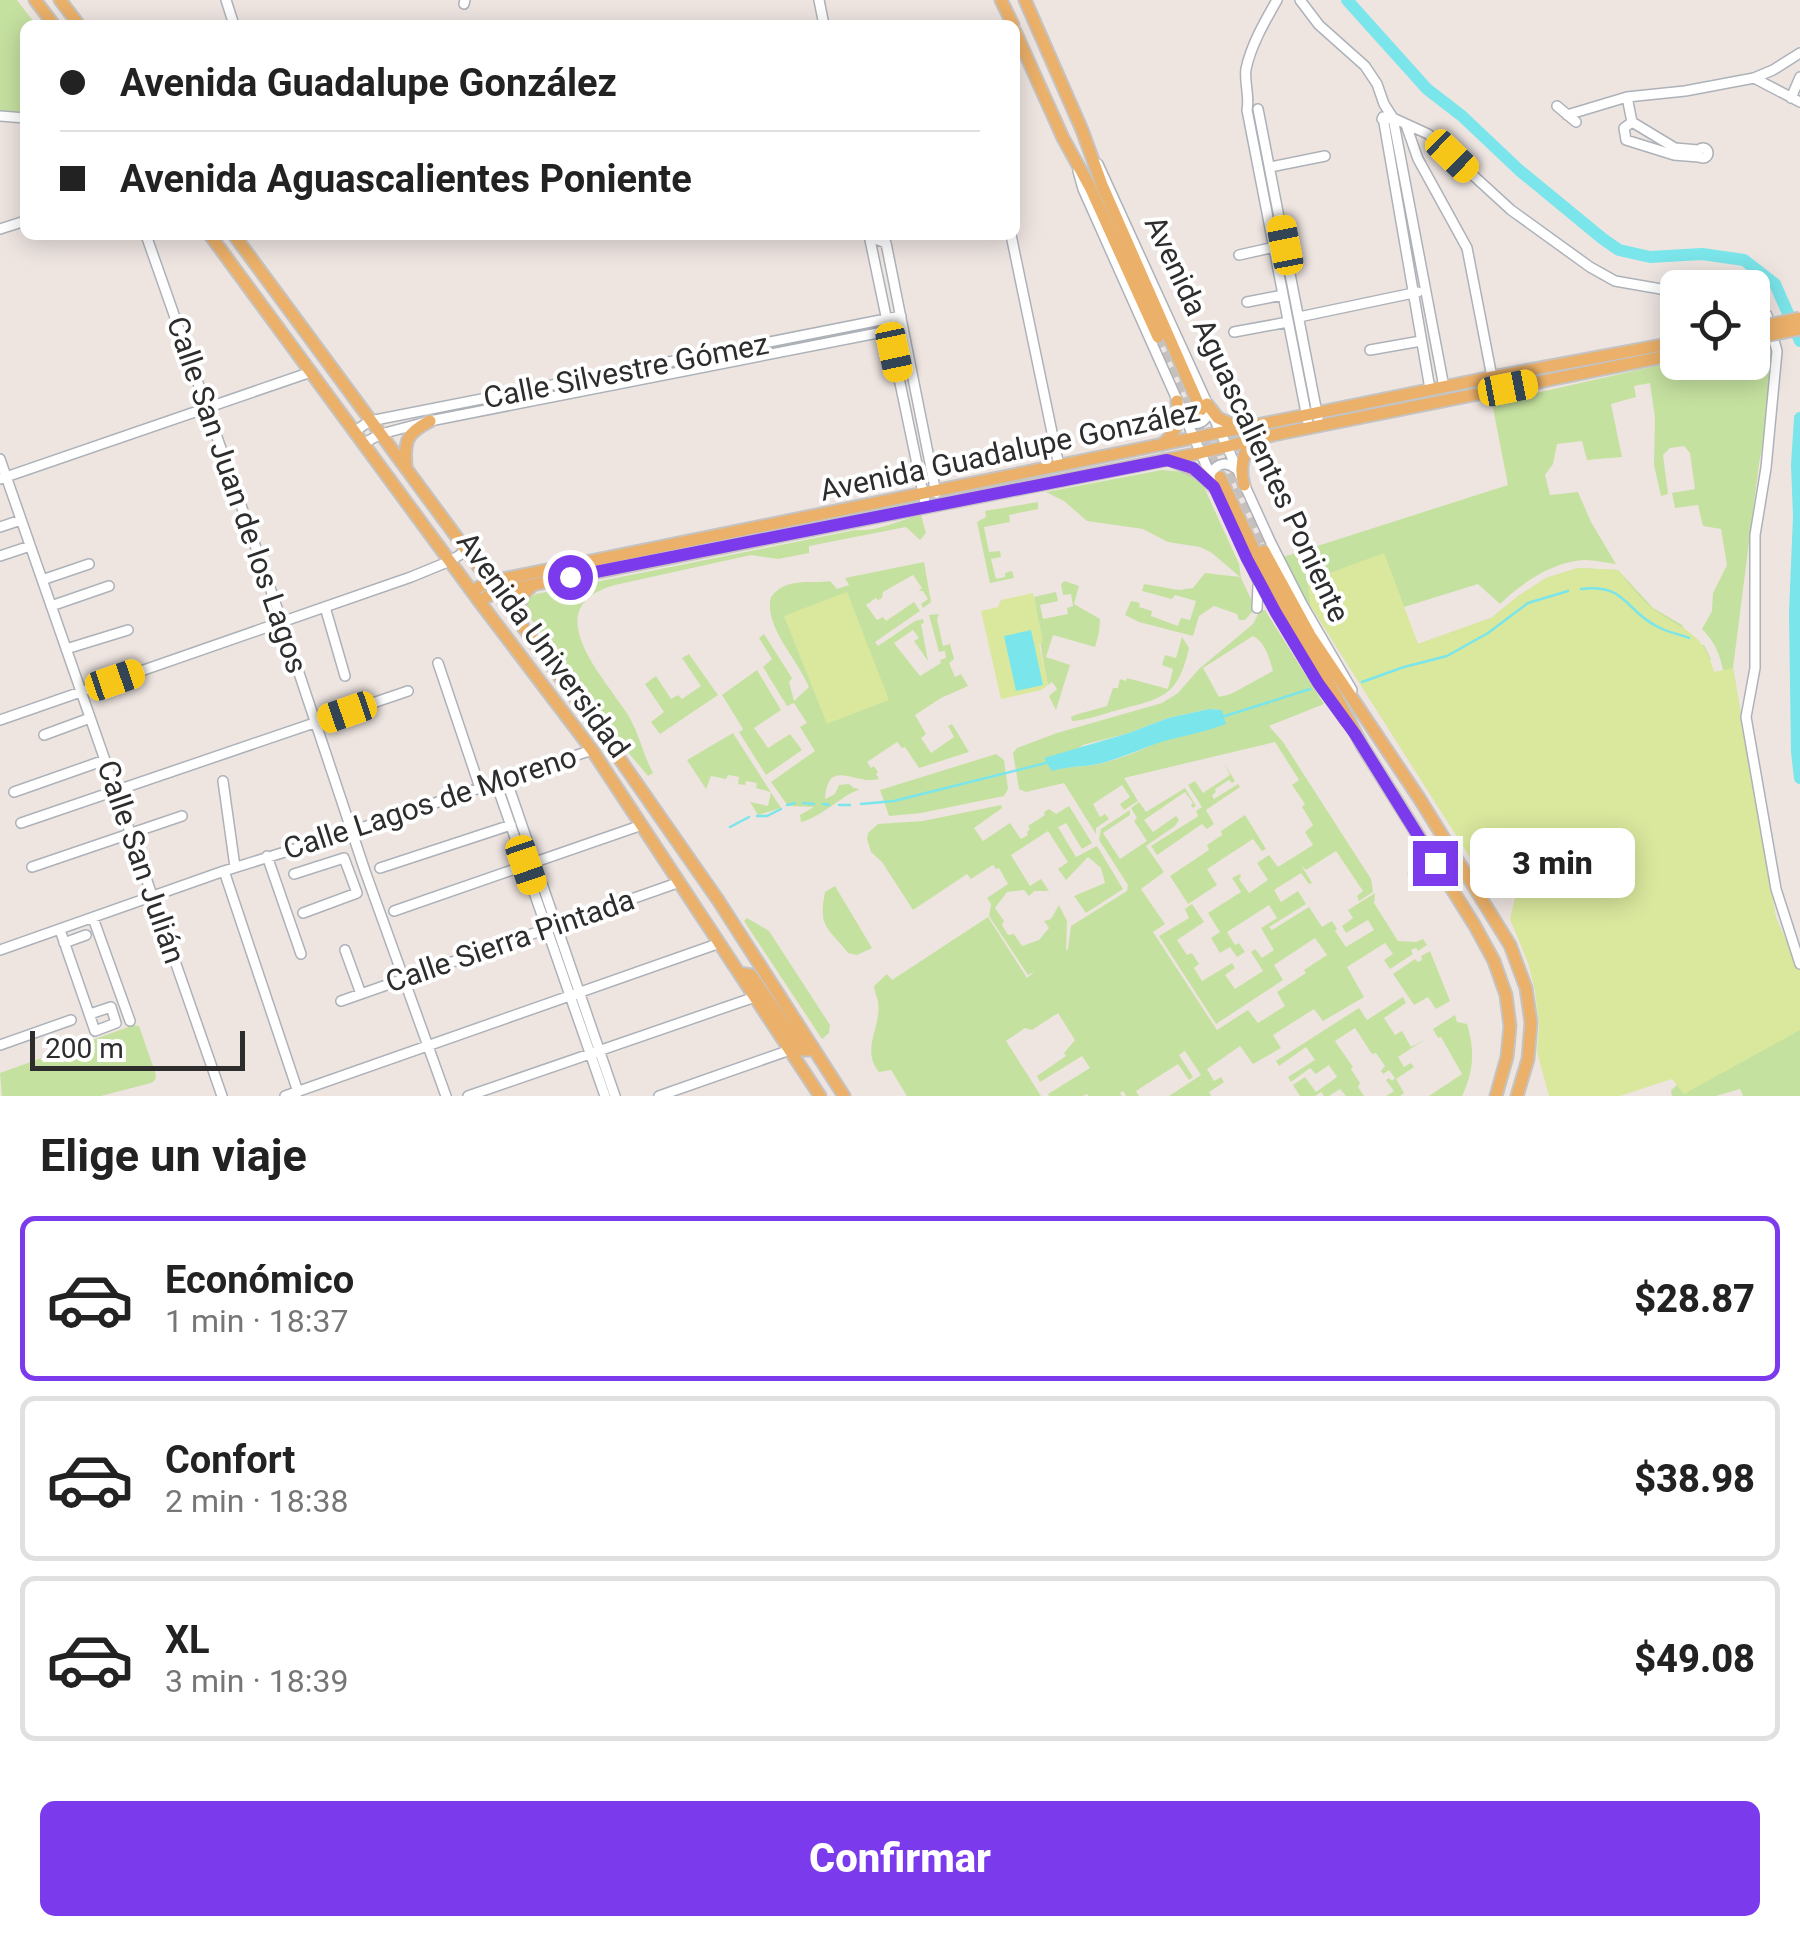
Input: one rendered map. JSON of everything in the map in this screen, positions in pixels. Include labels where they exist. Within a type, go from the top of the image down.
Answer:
[{"type":"main road","points":[[35,0],[50,20]]},
{"type":"main road","points":[[60,0],[75,20]]},
{"type":"main road","name":"Avenida Aguascalientes Poniente","points":[[1024,0],[1102,185],[1206,408]]},
{"type":"main road","name":"Avenida Aguascalientes Poniente","points":[[1020,41],[1158,337]]},
{"type":"main road","name":"Avenida Universidad","points":[[214,240],[592,750],[820,1096]]},
{"type":"main road","name":"Avenida Universidad","points":[[238,240],[610,745],[718,900],[844,1096]]},
{"type":"main road","points":[[1770,328],[1800,318]]},
{"type":"main road","points":[[1770,331],[1800,329]]},
{"type":"main road","name":"Avenida Guadalupe González","points":[[475,596],[492,587],[930,499],[1167,460],[1444,386],[1660,345]]},
{"type":"main road","name":"Avenida Guadalupe González","points":[[930,499],[1059,466],[1242,428],[1313,420],[1660,357]]},
{"type":"main road","points":[[1160,446],[1177,426],[1177,401]]},
{"type":"main road","points":[[1206,408],[1223,422],[1242,428]]},
{"type":"main road","points":[[406,470],[404,446],[417,428],[430,421]]},
{"type":"main road","points":[[1244,485],[1243,459],[1253,440]]},
{"type":"main road","points":[[1167,460],[1193,468],[1215,481]]},
{"type":"main road","name":"Avenida Aguascalientes Poniente","points":[[1215,481],[1355,734],[1488,950],[1506,995],[1509,1016],[1509,1047],[1496,1096]]},
{"type":"main road","name":"Avenida Aguascalientes Poniente","points":[[1264,551],[1310,635],[1496,918],[1515,955],[1526,988],[1531,1023],[1528,1059],[1517,1096]]},
{"type":"main road","name":"Avenida Guadalupe González","points":[[492,587],[535,584],[569,572]]},
{"type":"main road","points":[[518,620],[520,599],[535,584]]},
{"type":"main road","points":[[592,750],[608,753],[639,798],[652,806]]},
{"type":"main road","points":[[1415,874],[1438,878],[1450,886]]},
{"type":"main road","points":[[739,973],[751,974],[802,1050],[814,1050]]},
{"type":"street","points":[[1277,0],[1245,72],[1250,98],[1247,110],[1313,420]]},
{"type":"street","points":[[1300,0],[1319,25],[1365,66],[1377,84],[1388,118],[1444,386]]},
{"type":"street","points":[[1567,115],[1627,97],[1754,78],[1800,53]]},
{"type":"street","points":[[1754,78],[1796,100],[1800,77]]},
{"type":"street","points":[[1627,97],[1632,122],[1679,153]]},
{"type":"street","points":[[1250,98],[1258,109],[1270,166],[1283,295],[1294,319]]},
{"type":"street","points":[[1557,106],[1576,122]]},
{"type":"street","points":[[1247,110],[1258,109]]},
{"type":"street","points":[[1388,118],[1428,134],[1512,210],[1590,267],[1614,281],[1660,289]]},
{"type":"street","points":[[1388,118],[1430,390]]},
{"type":"street","points":[[1632,122],[1624,128],[1626,140],[1698,154]]},
{"type":"street","points":[[1406,124],[1418,158],[1467,248],[1492,377]]},
{"type":"street","points":[[1270,166],[1325,156]]},
{"type":"street","name":"Avenida Aguascalientes Poniente","points":[[1076,164],[1083,189],[1257,579],[1318,683],[1355,734]]},
{"type":"street","name":"Calle San Juan de los Lagos","points":[[148,240],[446,1096]]},
{"type":"street","points":[[870,240],[930,499]]},
{"type":"street","points":[[880,240],[886,242],[902,322],[930,499]]},
{"type":"street","points":[[1011,240],[1059,466]]},
{"type":"street","points":[[1239,255],[1279,246]]},
{"type":"street","points":[[1234,332],[1426,290]]},
{"type":"street","points":[[1247,302],[1283,295]]},
{"type":"street","name":"Calle Silvestre Gómez","points":[[355,432],[370,421],[902,322]]},
{"type":"street","points":[[1770,325],[1778,351],[1766,468],[1754,534],[1755,668],[1746,717],[1776,889],[1800,964]]},
{"type":"street","name":"Calle Silvestre Gómez","points":[[364,443],[381,434],[430,421],[809,340]]},
{"type":"street","points":[[1370,350],[1421,341]]},
{"type":"street","points":[[3,478],[312,372]]},
{"type":"street","points":[[1185,420],[1202,422],[1207,417],[1206,408]]},
{"type":"street","name":"Avenida Aguascalientes Poniente","points":[[1206,408],[1302,604],[1362,710]]},
{"type":"street","name":"Calle San Julián","points":[[0,458],[3,478],[22,520],[222,1096]]},
{"type":"street","points":[[1215,481],[1214,470],[1222,464],[1237,470]]},
{"type":"street","points":[[0,527],[22,520]]},
{"type":"street","points":[[0,556],[30,546]]},
{"type":"street","points":[[0,720],[411,577],[466,550]]},
{"type":"street","points":[[42,580],[89,564]]},
{"type":"street","points":[[1257,579],[1257,608]]},
{"type":"street","points":[[52,606],[108,586]]},
{"type":"street","points":[[325,607],[345,676]]},
{"type":"street","points":[[66,649],[128,630]]},
{"type":"street","points":[[438,664],[480,788]]},
{"type":"street","points":[[21,824],[408,691]]},
{"type":"street","points":[[44,734],[90,718]]},
{"type":"street","name":"Calle Lagos de Moreno","points":[[0,950],[267,856],[592,750]]},
{"type":"street","points":[[14,792],[105,760]]},
{"type":"street","points":[[223,781],[230,869],[298,1092]]},
{"type":"street","points":[[501,781],[511,824],[530,864]]},
{"type":"street","points":[[501,781],[595,1052],[614,1096]]},
{"type":"street","points":[[32,867],[182,816]]},
{"type":"street","points":[[380,868],[511,824]]},
{"type":"street","points":[[394,911],[642,824]]},
{"type":"street","name":"Calle Lagos de Moreno","points":[[267,856],[301,954]]},
{"type":"street","points":[[294,874],[344,858],[357,893],[303,913]]},
{"type":"street","points":[[350,870],[364,866]]},
{"type":"street","name":"Calle Sierra Pintada","points":[[341,1002],[680,882]]},
{"type":"street","points":[[93,918],[130,1021]]},
{"type":"street","points":[[60,930],[90,1014]]},
{"type":"street","points":[[64,942],[86,935]]},
{"type":"street","points":[[285,1096],[720,943]]},
{"type":"street","points":[[345,950],[361,994]]},
{"type":"street","points":[[468,1096],[755,997]]},
{"type":"street","points":[[0,1045],[71,1020]]},
{"type":"street","points":[[660,1096],[790,1050]]},
{"type":"street","points":[[595,1052],[605,1096]]},
{"type":"green space","points":[[0,0],[17,0],[32,20],[20,20],[20,113],[0,112]]},
{"type":"green space","points":[[1770,340],[1772,362],[1769,411],[1733,668],[1776,918],[1800,972],[1800,1096],[1743,1096],[1740,1089],[1716,1096],[1672,1096],[1671,1090],[1682,1081],[1723,670],[1716,648],[1702,629],[1727,565],[1721,529],[1703,526],[1698,505],[1675,508],[1672,493],[1695,489],[1690,453],[1684,446],[1670,448],[1663,455],[1668,494],[1661,496],[1654,465],[1655,418],[1650,383],[1634,386],[1636,397],[1611,404],[1622,457],[1587,460],[1582,441],[1557,444],[1553,464],[1545,475],[1550,495],[1578,492],[1616,564],[1591,560],[1565,563],[1525,583],[1500,604],[1478,584],[1404,607],[1384,554],[1320,578],[1415,636],[1418,644],[1491,618],[1546,578],[1578,568],[1618,570],[1653,608],[1682,625],[1690,646],[1704,645],[1711,659],[1479,871],[1297,590],[1283,557],[1508,485],[1492,403],[1660,365],[1660,380],[1770,380]]},
{"type":"green space","points":[[1162,470],[1185,474],[1204,487],[1252,601],[1253,611],[1245,620],[1214,606],[1199,616],[1193,636],[1125,615],[1131,601],[1152,611],[1151,616],[1178,626],[1181,618],[1190,620],[1196,601],[1142,591],[1144,584],[1179,590],[1193,588],[1205,573],[1240,577],[1200,547],[1168,542],[1143,529],[1087,521],[1064,501],[1046,492]]},
{"type":"green space","points":[[1038,502],[1038,509],[1009,515],[1010,522],[984,527],[989,552],[1000,551],[1001,557],[991,559],[996,579],[1012,571],[1014,578],[990,583],[977,522],[986,517],[985,511]]},
{"type":"green space","points":[[921,515],[926,533],[920,540],[906,527],[809,546],[809,553],[778,559],[751,555],[615,585],[592,595],[580,609],[582,644],[632,722],[653,773],[648,776],[616,738],[524,609],[525,600],[536,594],[872,529]]},
{"type":"green space","points":[[1384,553],[1418,644],[1491,618],[1546,578],[1578,568],[1618,570],[1651,607],[1699,641],[1714,672],[1733,668],[1776,918],[1800,972],[1800,1030],[1684,1094],[1672,1079],[1620,1096],[1549,1096],[1537,1052],[1535,991],[1510,919],[1517,890],[1479,871],[1310,605],[1308,584]]},
{"type":"green space","points":[[924,562],[931,602],[923,608],[921,604],[928,599],[919,591],[922,588],[913,575],[866,605],[877,620],[883,617],[886,621],[914,602],[920,611],[875,642],[878,646],[923,619],[928,661],[914,641],[919,638],[913,630],[894,643],[920,676],[946,658],[945,651],[939,652],[929,615],[939,614],[943,646],[950,644],[954,659],[949,663],[955,677],[961,674],[968,686],[915,715],[926,734],[921,738],[931,753],[954,737],[948,726],[952,724],[969,752],[919,768],[897,742],[867,762],[871,768],[874,766],[879,779],[831,779],[825,799],[835,794],[839,785],[860,789],[801,822],[800,815],[814,807],[788,806],[771,782],[815,751],[800,727],[807,723],[794,703],[787,706],[763,667],[772,659],[759,638],[764,634],[792,678],[789,682],[794,701],[809,687],[777,631],[771,597],[790,584],[830,581],[837,589],[849,585],[845,578]]},
{"type":"green space","points":[[1065,581],[1079,586],[1074,604],[1100,619],[1095,647],[1053,635],[1046,657],[1070,665],[1056,710],[1049,696],[1057,689],[1052,682],[1048,685],[1034,597],[1056,592],[1058,601],[1040,605],[1043,619],[1068,614],[1067,608],[1073,606],[1071,594],[1063,595],[1061,584]]},
{"type":"green space","points":[[847,592],[889,700],[827,724],[784,616]]},
{"type":"green space","points":[[1033,593],[1048,685],[1001,699],[981,611],[998,607],[1001,600]]},
{"type":"green space","points":[[1260,610],[1265,610],[1324,704],[1269,726],[1371,879],[1373,892],[1359,901],[1357,896],[1363,891],[1336,851],[1306,870],[1301,865],[1312,883],[1301,873],[1274,890],[1281,902],[1298,891],[1306,904],[1269,927],[1272,930],[1309,907],[1322,927],[1332,921],[1346,947],[1374,930],[1368,920],[1346,933],[1342,926],[1353,918],[1348,910],[1375,893],[1374,903],[1398,941],[1423,939],[1427,945],[1418,951],[1411,950],[1413,954],[1390,969],[1384,960],[1393,954],[1385,943],[1347,967],[1364,997],[1323,1021],[1314,1009],[1273,1035],[1281,1048],[1253,1064],[1240,1046],[1207,1069],[1214,1081],[1221,1077],[1224,1082],[1209,1092],[1211,1096],[1169,1096],[1201,1075],[1185,1051],[1179,1055],[1193,1077],[1189,1080],[1178,1064],[1136,1091],[1139,1096],[1126,1096],[1123,1091],[1122,1096],[1049,1096],[1090,1068],[1082,1056],[1040,1082],[1037,1076],[1066,1056],[1064,1053],[1075,1040],[1058,1013],[1006,1041],[1041,1096],[907,1096],[891,1070],[879,1072],[871,1055],[878,1011],[874,986],[887,974],[892,980],[988,917],[1027,978],[1035,971],[1028,975],[989,916],[991,904],[987,898],[1008,884],[999,868],[993,865],[971,879],[967,874],[913,910],[882,862],[871,852],[868,833],[878,824],[923,821],[1001,805],[974,828],[983,841],[1010,823],[1021,839],[1028,835],[1028,826],[1044,812],[1049,809],[1056,814],[1069,806],[1092,843],[1082,849],[1066,823],[1058,827],[1076,857],[1097,846],[1123,889],[1086,913],[1074,896],[1105,883],[1101,868],[1088,857],[1066,880],[1058,869],[1068,862],[1048,831],[1011,855],[1030,886],[1041,879],[1049,891],[1034,891],[1029,896],[1024,890],[1007,892],[995,908],[1008,935],[1014,934],[1022,946],[1039,940],[1049,928],[1044,921],[1051,919],[1059,905],[1067,921],[1066,950],[1071,926],[1127,891],[1128,885],[1099,840],[1101,829],[1130,810],[1130,815],[1103,833],[1120,859],[1147,841],[1131,808],[1139,802],[1146,812],[1185,788],[1196,806],[1193,808],[1185,792],[1144,820],[1153,832],[1176,816],[1179,820],[1146,846],[1164,872],[1141,889],[1165,924],[1153,932],[1217,1030],[1248,1010],[1258,1023],[1285,1006],[1277,992],[1327,955],[1315,938],[1274,965],[1283,980],[1216,1024],[1159,936],[1189,918],[1185,909],[1192,904],[1204,922],[1177,940],[1199,964],[1194,968],[1202,981],[1232,963],[1235,968],[1225,975],[1235,989],[1263,971],[1251,952],[1255,949],[1262,958],[1274,950],[1261,928],[1277,918],[1269,905],[1227,932],[1245,952],[1237,957],[1230,947],[1220,953],[1211,938],[1220,932],[1208,913],[1241,892],[1232,878],[1240,874],[1239,879],[1249,893],[1268,880],[1257,863],[1269,855],[1278,867],[1313,845],[1305,832],[1313,825],[1292,785],[1299,780],[1275,742],[1124,778],[1138,801],[1124,810],[1120,804],[1130,797],[1122,785],[1093,804],[1100,817],[1105,814],[1109,819],[1096,828],[1096,834],[1064,783],[1026,792],[1019,789],[1013,753],[1017,748],[1162,703],[1253,624]],"holes":[[[1253,636],[1264,647],[1273,671],[1219,697],[1203,668]],[[1209,709],[1221,710],[1131,754],[1099,764],[1052,770],[1083,745]]]},
{"type":"green space","points":[[1182,637],[1189,648],[1185,664],[1167,692],[1147,702],[1072,721],[1075,715],[1107,706],[1120,679],[1168,689],[1173,669],[1162,665],[1165,655],[1176,658]]},
{"type":"green space","points":[[689,654],[718,695],[660,734],[651,722],[664,712],[645,684],[656,676],[671,699],[678,695],[682,699],[701,686],[682,658]]},
{"type":"green space","points":[[757,670],[781,710],[754,728],[768,748],[790,734],[802,750],[766,775],[722,695]]},
{"type":"green space","points":[[733,733],[771,792],[756,788],[757,783],[738,784],[739,777],[728,775],[726,779],[711,776],[706,789],[687,760]]},
{"type":"green space","points":[[996,754],[1004,760],[1008,789],[1004,796],[889,816],[880,790]]},
{"type":"green space","points":[[1224,763],[1235,781],[1229,780],[1215,789],[1214,799],[1238,784],[1240,787],[1206,810],[1214,824],[1207,829],[1202,824],[1157,855],[1151,846],[1197,817],[1196,811],[1202,807],[1188,785],[1195,781],[1203,793],[1230,775]]},
{"type":"green space","points":[[771,792],[781,808],[758,815],[750,802],[768,806]]},
{"type":"green space","points":[[1245,815],[1266,849],[1262,851],[1253,839],[1207,869],[1217,885],[1188,904],[1170,876],[1209,850],[1207,845],[1222,835],[1221,831]]},
{"type":"green space","points":[[835,886],[872,948],[857,955],[848,953],[824,920],[825,892]]},
{"type":"green space","points":[[747,918],[769,931],[830,1025],[829,1033],[822,1039],[744,921]]},
{"type":"green space","points":[[1430,951],[1450,1001],[1436,1009],[1428,997],[1414,1005],[1393,974],[1415,959],[1422,960],[1421,956]]},
{"type":"green space","points":[[1403,997],[1406,1003],[1384,1018],[1395,1035],[1402,1031],[1411,1047],[1426,1039],[1398,1057],[1404,1067],[1411,1063],[1414,1067],[1396,1079],[1404,1093],[1386,1096],[1394,1091],[1386,1080],[1395,1078],[1389,1070],[1383,1074],[1385,1066],[1355,1028],[1335,1041],[1353,1067],[1364,1096],[1346,1096],[1340,1089],[1329,1096],[1321,1092],[1300,1096],[1293,1085],[1305,1077],[1316,1092],[1337,1077],[1329,1065],[1316,1074],[1310,1068],[1291,1082],[1288,1077],[1315,1060],[1306,1047],[1279,1066],[1276,1061],[1359,1008],[1367,1020]]},
{"type":"green space","points":[[1455,1015],[1457,1022],[1467,1024],[1470,1034],[1469,1078],[1462,1096],[1429,1096],[1462,1074],[1433,1029]]},
{"type":"green space","points":[[139,1026],[156,1075],[151,1083],[101,1096],[2,1096],[0,1073]]},
{"type":"water","points":[[1031,630],[1043,685],[1016,691],[1004,636]]},
{"type":"water","points":[[1222,710],[1226,724],[1098,764],[1052,771],[1044,758],[1168,718]]},
{"type":"waterway","points":[[1347,0],[1427,89],[1603,239],[1619,250],[1650,257],[1702,254],[1744,260],[1775,284],[1800,341]]},
{"type":"waterway","points":[[1800,418],[1795,613],[1800,778]]},
{"type":"waterway","points":[[1581,589],[1596,588],[1616,594],[1647,620],[1689,638]]},
{"type":"waterway","points":[[1362,682],[1447,656],[1488,633],[1528,603],[1568,591]]},
{"type":"waterway","points":[[1222,717],[1310,689]]},
{"type":"waterway","points":[[861,804],[894,801],[1050,762]]},
{"type":"waterway","points":[[787,805],[795,803]]},
{"type":"waterway","points":[[803,803],[814,804]]},
{"type":"waterway","points":[[823,804],[829,805]]},
{"type":"waterway","points":[[839,805],[850,805]]},
{"type":"waterway","points":[[757,816],[781,809]]},
{"type":"waterway","points":[[730,827],[749,817]]},
{"type":"tunnel","points":[[1158,337],[1219,475]]},
{"type":"tunnel","points":[[1202,413],[1264,551]]},
{"type":"route","points":[[570,577],[1167,460],[1181,463],[1205,476],[1214,487],[1276,613],[1435,863]]}]
